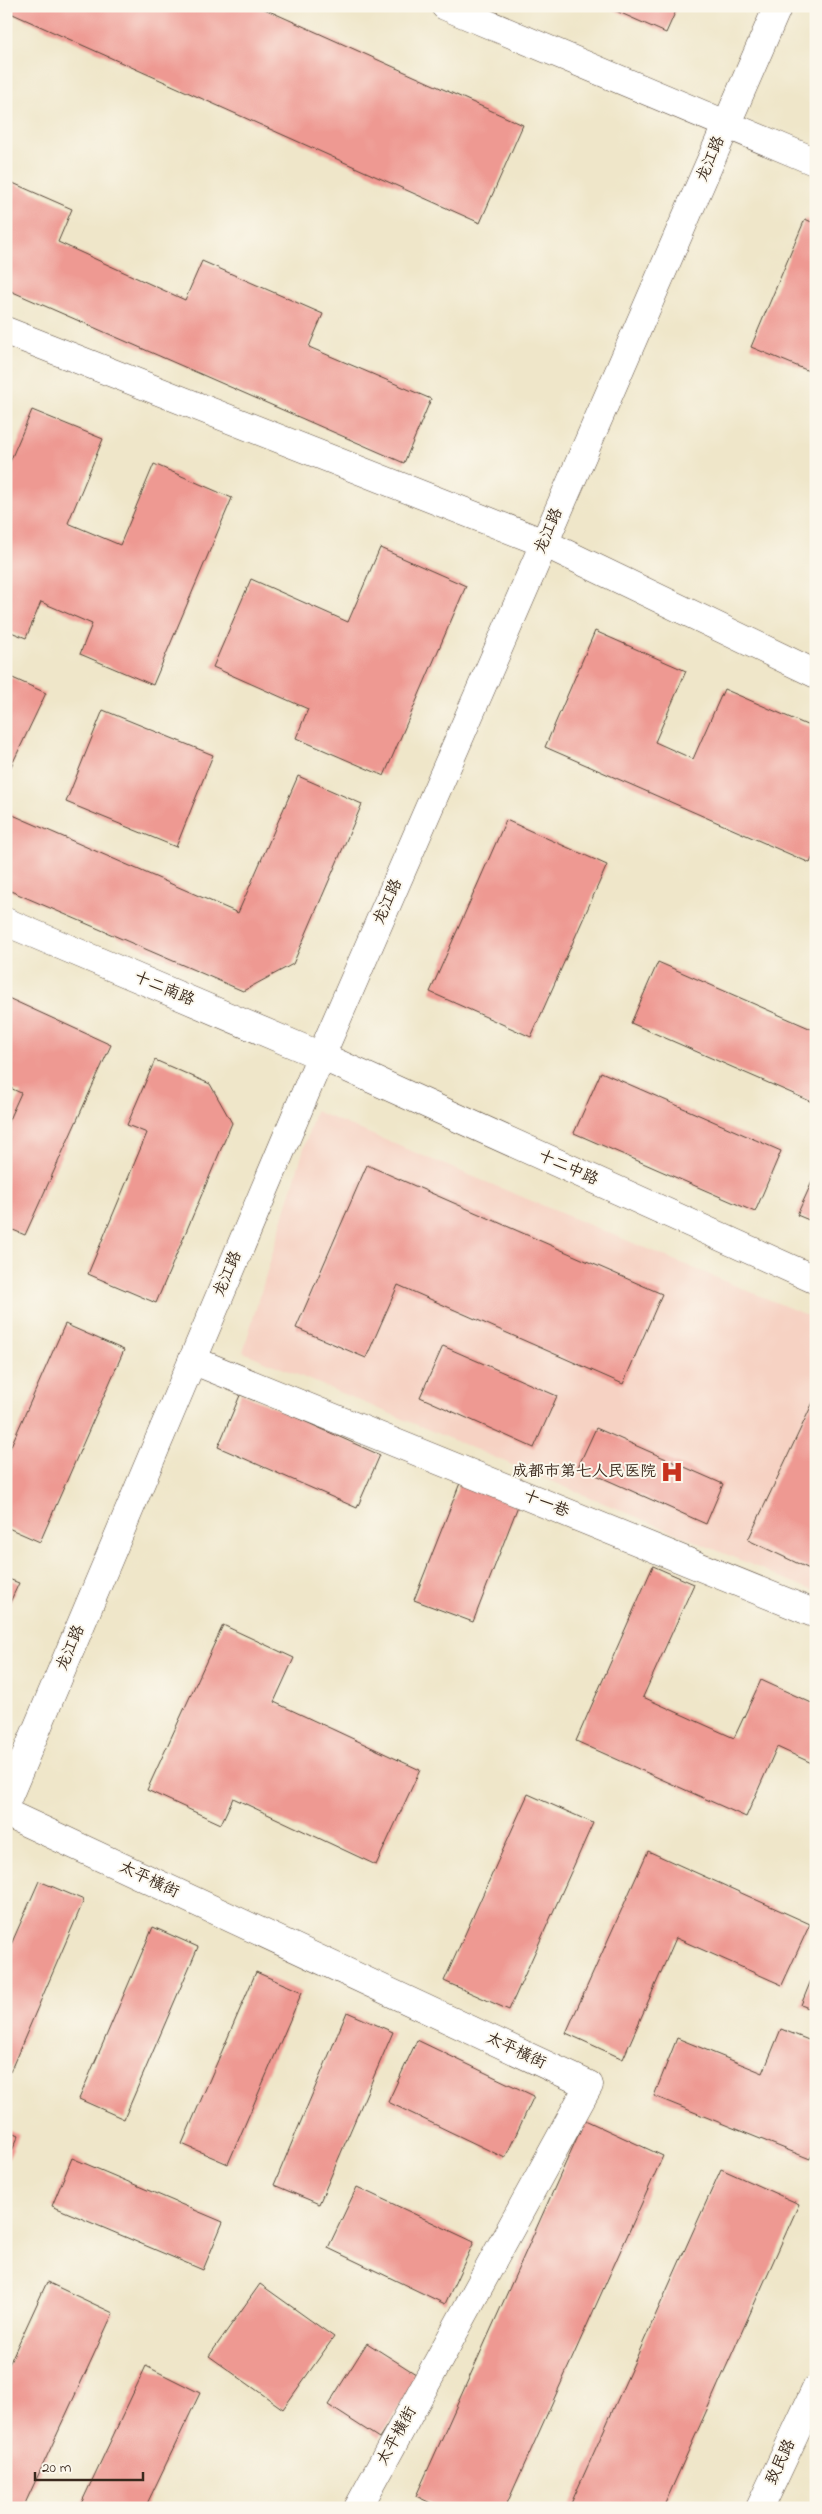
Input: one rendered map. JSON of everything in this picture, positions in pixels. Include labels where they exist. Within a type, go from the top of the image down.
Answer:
[{"type":"street","points":[[445,6],[816,162]]},
{"type":"street","name":"龙江路","points":[[6,1802],[321,1056],[778,6]]},
{"type":"street","points":[[6,331],[544,543],[816,674]]},
{"type":"street","name":"十二南路","points":[[6,922],[321,1056]]},
{"type":"street","name":"十二中路","points":[[321,1056],[816,1280]]},
{"type":"street","name":"十一巷","points":[[192,1360],[816,1614]]},
{"type":"street","name":"太平横街","points":[[6,1814],[589,2085],[358,2508]]},
{"type":"street","name":"致民路","points":[[760,2508],[816,2389]]},
{"type":"shaded area","name":"成都市第七人民医院","points":[[315,1111],[816,1319],[816,1592],[243,1352]]},
{"type":"building","points":[[6,6],[258,6],[523,125],[480,223],[6,11]]},
{"type":"building","points":[[605,6],[678,6],[666,33]]},
{"type":"building","points":[[6,180],[72,209],[58,242],[185,300],[202,261],[323,314],[309,347],[431,399],[404,463],[6,289]]},
{"type":"building","points":[[805,219],[816,224],[816,374],[751,347]]},
{"type":"building","points":[[32,410],[103,439],[68,523],[120,545],[154,464],[232,498],[153,685],[80,654],[92,624],[41,602],[26,638],[6,630],[6,471]]},
{"type":"building","points":[[380,548],[466,586],[384,776],[296,738],[308,709],[213,667],[251,579],[348,622]]},
{"type":"building","points":[[595,631],[686,671],[655,742],[693,759],[724,689],[816,729],[816,850],[810,863],[545,747]]},
{"type":"building","points":[[6,675],[46,693],[6,777]]},
{"type":"building","points":[[103,710],[213,755],[176,847],[66,802]]},
{"type":"building","points":[[298,776],[362,804],[293,964],[243,991],[6,889],[6,812],[238,913]]},
{"type":"building","points":[[506,820],[607,865],[531,1037],[430,992]]},
{"type":"building","points":[[658,962],[816,1031],[816,1093],[812,1102],[631,1023]]},
{"type":"building","points":[[6,997],[111,1045],[25,1235],[6,1227],[6,1126],[21,1093],[6,1086]]},
{"type":"building","points":[[155,1060],[210,1084],[232,1123],[156,1303],[88,1274],[147,1133],[127,1125]]},
{"type":"building","points":[[601,1072],[781,1151],[755,1212],[574,1133]]},
{"type":"building","points":[[367,1165],[662,1294],[623,1384],[398,1285],[366,1358],[296,1328]]},
{"type":"building","points":[[816,1173],[816,1223],[797,1215]]},
{"type":"building","points":[[65,1324],[124,1350],[40,1542],[6,1527],[6,1457]]},
{"type":"building","points":[[443,1346],[557,1396],[534,1448],[420,1397]]},
{"type":"building","points":[[241,1393],[380,1455],[357,1508],[218,1447]]},
{"type":"building","points":[[816,1396],[816,1572],[748,1540]]},
{"type":"building","points":[[596,1428],[723,1484],[706,1524],[578,1467]]},
{"type":"building","points":[[460,1483],[518,1506],[473,1622],[414,1600]]},
{"type":"building","points":[[653,1566],[694,1584],[643,1697],[734,1738],[761,1680],[816,1705],[816,1765],[777,1747],[746,1817],[576,1741]]},
{"type":"building","points":[[6,1578],[19,1583],[6,1611]]},
{"type":"building","points":[[223,1625],[294,1658],[274,1702],[420,1770],[376,1865],[233,1798],[221,1824],[147,1790]]},
{"type":"building","points":[[528,1794],[593,1823],[509,2010],[444,1981]]},
{"type":"building","points":[[648,1851],[810,1924],[782,1985],[676,1938],[623,2059],[566,2033]]},
{"type":"building","points":[[39,1881],[84,1900],[10,2072],[6,2071],[6,1956]]},
{"type":"building","points":[[153,1927],[198,1947],[124,2119],[79,2099]]},
{"type":"building","points":[[816,1968],[816,2011],[801,2005]]},
{"type":"building","points":[[256,1972],[302,1992],[228,2164],[182,2144]]},
{"type":"building","points":[[347,2012],[393,2032],[319,2204],[274,2185]]},
{"type":"building","points":[[781,2029],[816,2043],[816,2145],[810,2159],[654,2096],[677,2038],[763,2073]]},
{"type":"building","points":[[417,2040],[534,2096],[505,2158],[388,2102]]},
{"type":"building","points":[[585,2120],[663,2156],[505,2508],[441,2508],[416,2496]]},
{"type":"building","points":[[6,2129],[19,2135],[6,2164]]},
{"type":"building","points":[[72,2158],[223,2222],[203,2270],[52,2206]]},
{"type":"building","points":[[721,2169],[799,2204],[663,2508],[569,2508]]},
{"type":"building","points":[[357,2187],[474,2242],[445,2304],[328,2248]]},
{"type":"building","points":[[47,2282],[113,2313],[23,2508],[6,2508],[6,2371]]},
{"type":"building","points":[[260,2284],[334,2337],[283,2409],[209,2356]]},
{"type":"building","points":[[367,2343],[419,2376],[379,2438],[328,2405]]},
{"type":"building","points":[[146,2366],[200,2393],[145,2508],[79,2508]]},
{"type":"place","name":"成都市第七人民医院","points":[[672,1472]]}]
